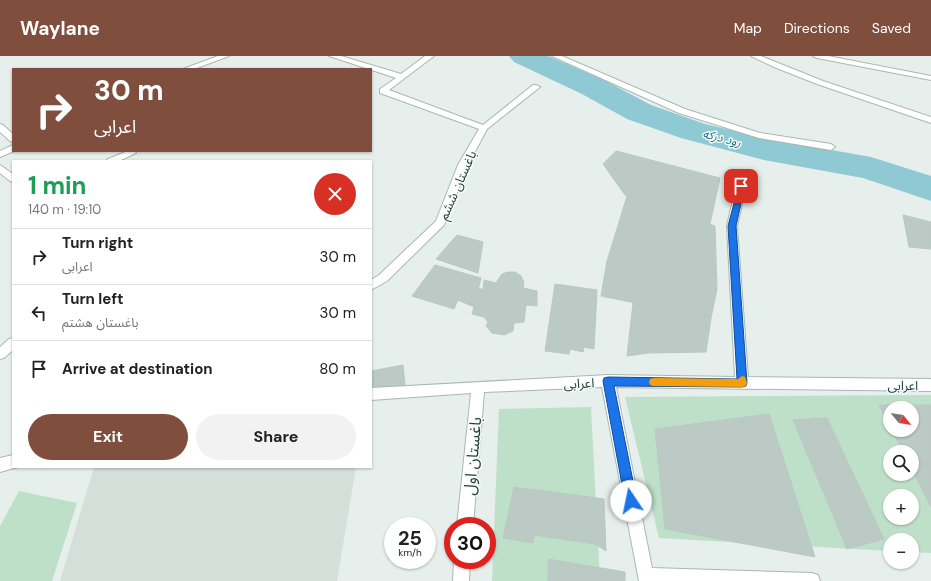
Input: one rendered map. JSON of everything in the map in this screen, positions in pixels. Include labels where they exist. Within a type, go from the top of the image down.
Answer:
[{"type":"street","points":[[189,68],[225,56]]},
{"type":"street","points":[[333,56],[402,76]]},
{"type":"street","points":[[430,56],[383,91],[484,128]]},
{"type":"street","points":[[556,56],[682,111],[759,135],[831,147]]},
{"type":"street","points":[[755,56],[776,66],[843,91],[931,120]]},
{"type":"street","points":[[817,56],[931,78]]},
{"type":"street","name":"باغستان ششم","points":[[372,285],[383,278],[440,224],[463,165],[484,128],[536,87]]},
{"type":"street","points":[[0,127],[12,138]]},
{"type":"street","points":[[0,154],[12,148]]},
{"type":"street","points":[[114,160],[131,153]]},
{"type":"street","points":[[0,168],[12,178]]},
{"type":"street","points":[[742,383],[732,226],[744,173]]},
{"type":"street","points":[[372,273],[383,278]]},
{"type":"street","points":[[0,354],[12,344]]},
{"type":"street","points":[[608,381],[646,578],[812,581]]},
{"type":"street","name":"اعرابی","points":[[372,394],[608,381],[931,385]]},
{"type":"street","name":"باغستان اول","points":[[466,517],[478,387]]},
{"type":"street","points":[[0,465],[12,462]]},
{"type":"street","points":[[461,581],[462,569]]},
{"type":"shaded area","points":[[94,468],[356,468],[337,581],[60,581]]},
{"type":"green space","points":[[931,395],[931,553],[919,552],[919,533],[883,533],[883,551],[659,538],[625,397]]},
{"type":"green space","points":[[591,407],[600,581],[492,581],[492,569],[496,569],[496,517],[495,517],[499,409]]},
{"type":"green space","points":[[19,491],[77,503],[52,581],[0,581],[0,526]]},
{"type":"building","points":[[616,151],[720,178],[710,224],[625,195],[603,164]]},
{"type":"building","points":[[627,196],[715,226],[717,289],[607,261]]},
{"type":"building","points":[[903,215],[931,222],[931,249],[909,247]]},
{"type":"building","points":[[457,235],[483,242],[478,273],[436,259]]},
{"type":"building","points":[[607,261],[717,289],[711,318],[601,296]]},
{"type":"building","points":[[435,265],[481,278],[474,307],[458,300],[454,309],[412,296]]},
{"type":"building","points":[[515,272],[521,276],[524,282],[523,288],[537,291],[537,306],[526,305],[524,322],[514,323],[513,331],[504,335],[492,333],[486,326],[488,322],[484,317],[472,314],[479,289],[483,289],[484,280],[496,283],[502,274]]},
{"type":"building","points":[[555,284],[597,290],[594,349],[584,347],[583,352],[570,349],[569,354],[545,351]]},
{"type":"building","points":[[633,303],[711,318],[706,352],[648,353],[627,356]]},
{"type":"building","points":[[403,365],[405,385],[372,387],[372,371]]},
{"type":"building","points":[[879,405],[883,405],[883,413]]},
{"type":"building","points":[[919,405],[931,405],[931,507],[918,481],[919,481],[919,445],[900,445],[896,437],[919,437]]},
{"type":"building","points":[[769,414],[815,557],[665,529],[655,429]]},
{"type":"building","points":[[827,418],[883,539],[847,549],[793,420]]},
{"type":"building","points":[[514,487],[604,499],[606,551],[595,544],[534,535],[533,543],[503,538]]},
{"type":"building","points":[[548,559],[625,572],[625,581],[548,581]]},
{"type":"waterway","name":"رود درکه","points":[[524,56],[593,87],[639,112],[693,131],[764,149],[871,168],[931,189]]},
{"type":"slow traffic","points":[[654,382],[742,383],[742,380]]},
{"type":"route","points":[[631,501],[608,381],[742,383],[732,226],[741,186]]}]
